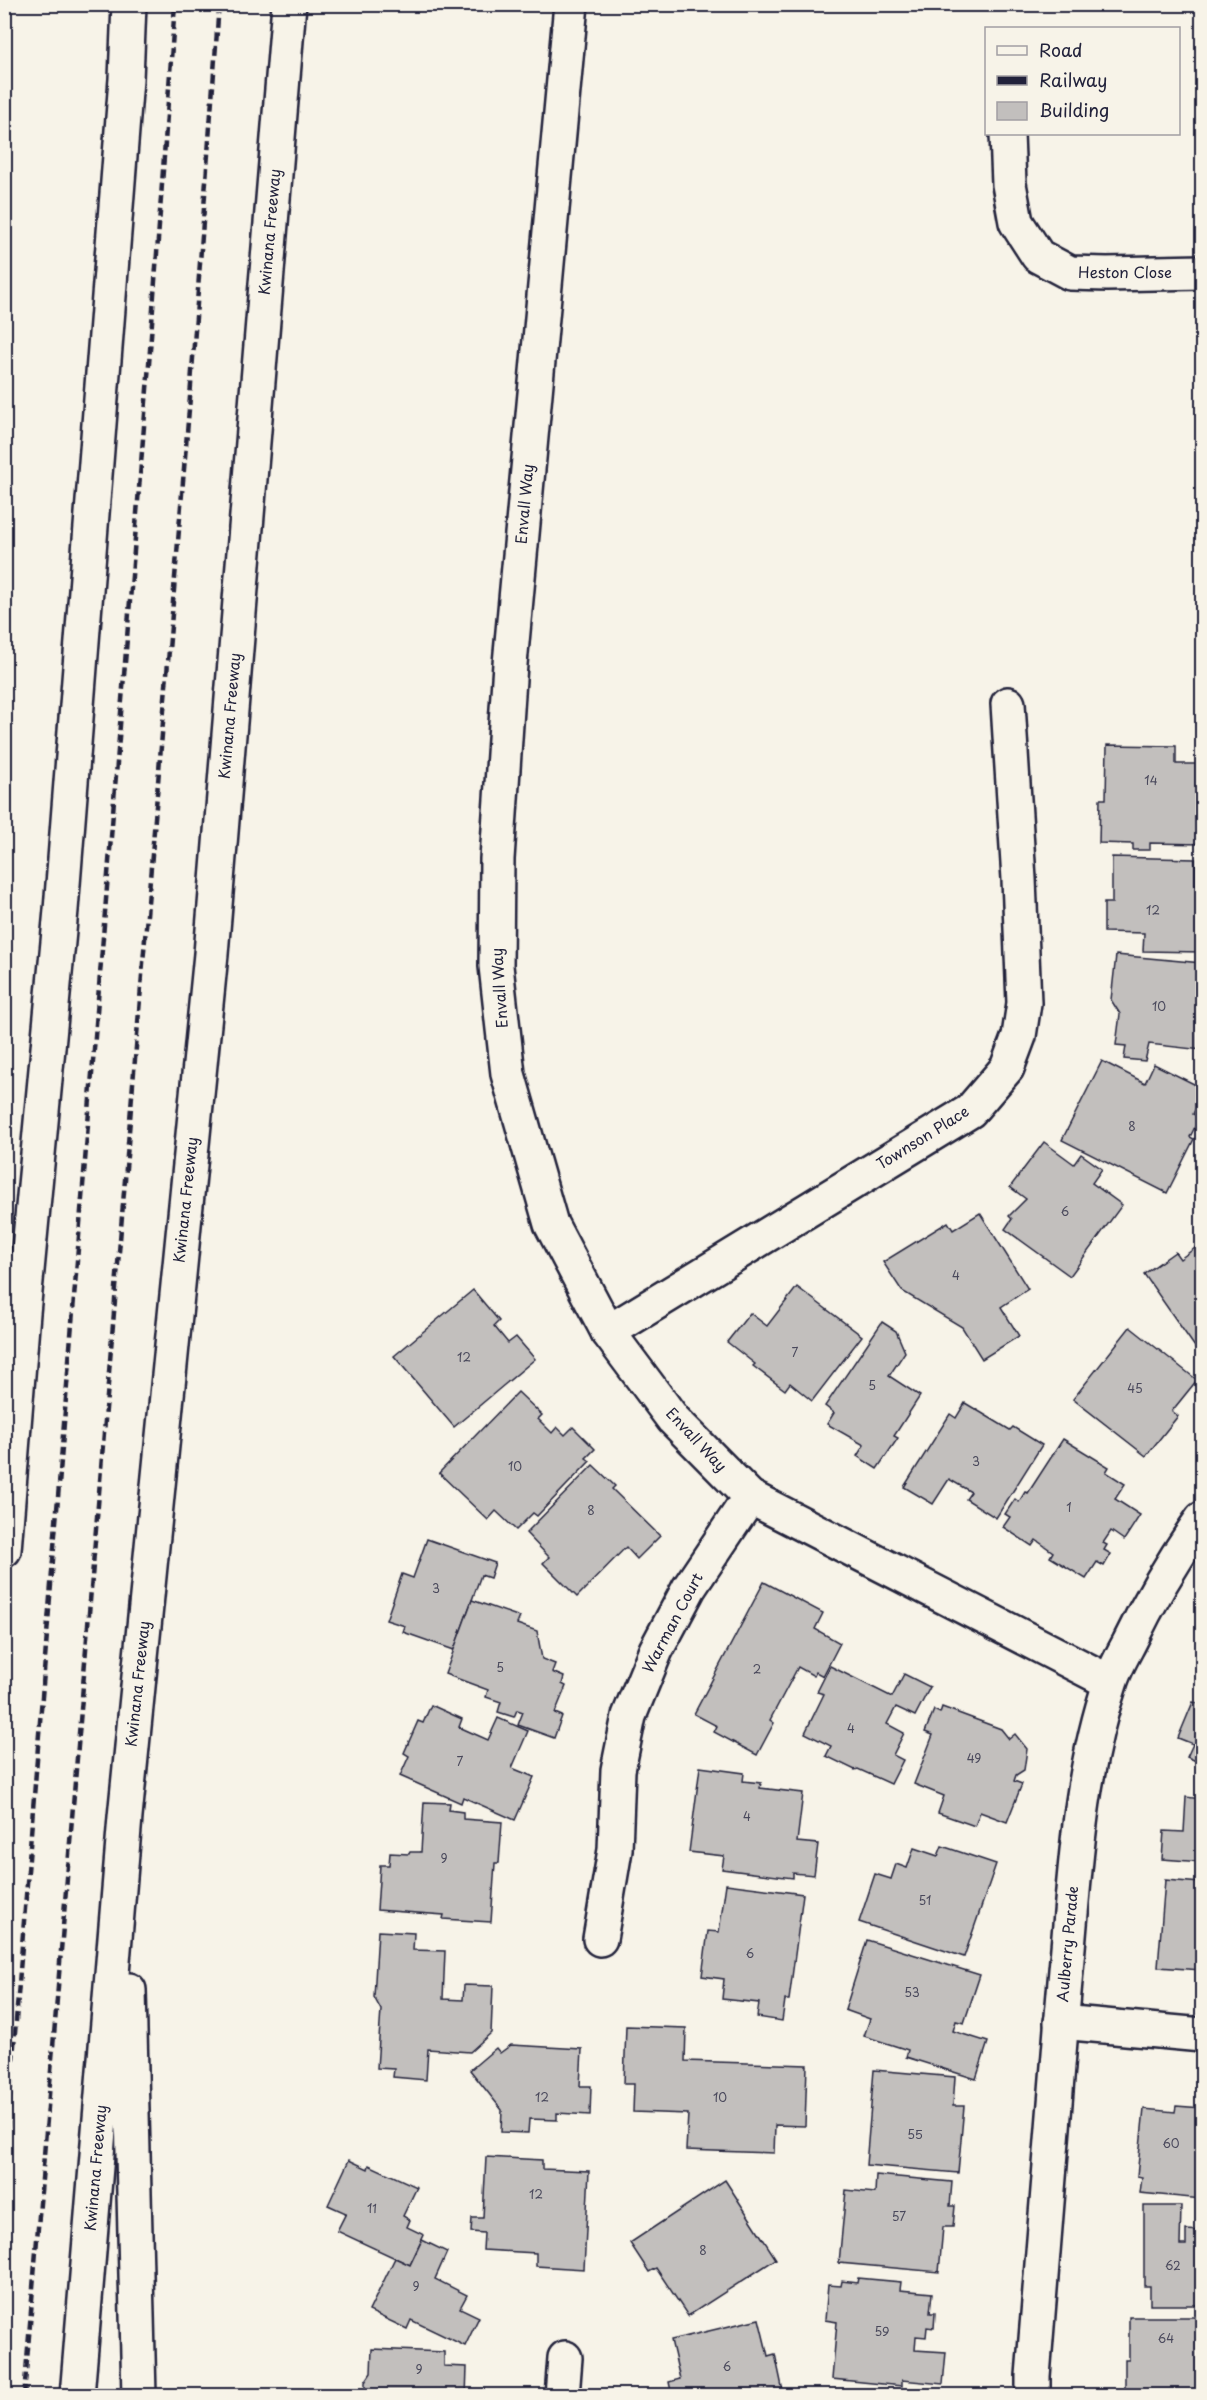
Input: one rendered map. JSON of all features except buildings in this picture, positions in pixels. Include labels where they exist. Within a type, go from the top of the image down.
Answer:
[{"type":"main road","points":[[4,1550],[23,1313],[61,910],[126,79],[129,4]]},
{"type":"main road","name":"Kwinana Freeway","points":[[77,2396],[124,1817],[211,954],[289,4]]},
{"type":"main road","name":"Envall Way","points":[[571,4],[510,664],[497,859],[496,966],[508,1074],[551,1224],[608,1332],[673,1419],[750,1497],[1110,1682]]},
{"type":"main road","name":"Heston Close","points":[[1007,135],[1009,184],[1016,222],[1038,256],[1070,273],[1203,272]]},
{"type":"main road","name":"Townson Place","points":[[608,1332],[970,1111],[1007,1068],[1019,1036],[1024,1003],[1008,704]]},
{"type":"main road","points":[[4,1443],[23,1313]]},
{"type":"main road","name":"Warman Court","points":[[600,1939],[615,1850],[618,1770],[629,1716],[656,1650],[688,1588],[750,1497]]},
{"type":"main road","name":"Aulberry Parade","points":[[1033,2396],[1041,2262],[1079,1824],[1099,1719],[1110,1682],[1150,1599],[1203,1519]]},
{"type":"main road","points":[[124,1817],[139,2396]]},
{"type":"main road","points":[[1061,2022],[1203,2035]]},
{"type":"main road","points":[[562,2396],[565,2358]]},
{"type":"railway","points":[[4,2170],[149,364],[175,4]]},
{"type":"railway","points":[[24,2396],[191,385],[219,4]]}]
